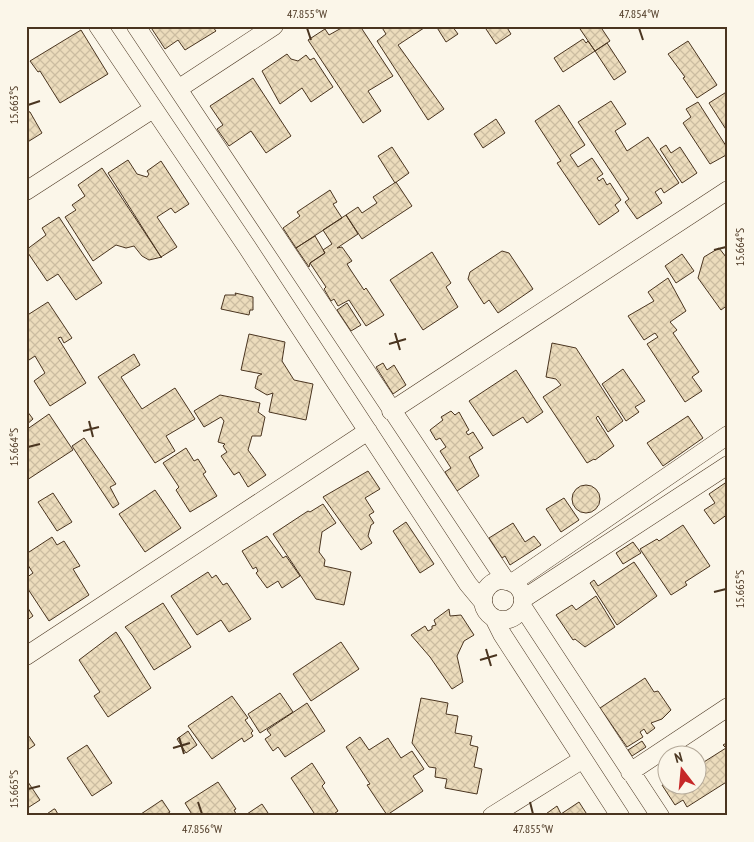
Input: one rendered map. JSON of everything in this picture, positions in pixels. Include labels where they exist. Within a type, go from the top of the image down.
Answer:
[{"type":"street","points":[[98,26],[264,272],[468,584],[484,602]]},
{"type":"street","points":[[136,26],[392,411],[509,582],[522,592],[523,602],[520,612],[508,620],[494,618]]},
{"type":"street","points":[[178,89],[274,26]]},
{"type":"street","points":[[26,191],[153,109]]},
{"type":"street","points":[[392,411],[728,190]]},
{"type":"street","points":[[264,272],[288,256]]},
{"type":"street","points":[[26,656],[368,431]]},
{"type":"street","points":[[620,816],[502,634],[494,618],[485,608],[484,595],[492,584],[509,582],[728,435]]},
{"type":"street","points":[[523,602],[728,465]]},
{"type":"street","points":[[665,477],[680,497]]},
{"type":"street","points":[[523,602],[630,772],[660,816]]},
{"type":"street","points":[[630,772],[728,707]]},
{"type":"street","points":[[492,816],[583,759]]},
{"type":"building","points":[[150,26],[212,26],[216,31],[185,50],[178,40],[165,49]]},
{"type":"building","points":[[345,26],[360,26],[393,76],[368,91],[381,111],[363,123],[308,40],[325,29],[329,35]]},
{"type":"building","points":[[381,26],[427,26],[398,45],[444,109],[428,120],[377,41],[386,34]]},
{"type":"building","points":[[436,26],[452,26],[458,34],[446,42]]},
{"type":"building","points":[[484,26],[506,26],[511,34],[496,44]]},
{"type":"building","points":[[578,26],[600,26],[610,41],[595,51]]},
{"type":"building","points":[[81,30],[108,74],[60,103],[40,71],[38,72],[30,61]]},
{"type":"building","points":[[583,39],[586,43],[588,41],[595,51],[563,72],[554,58]]},
{"type":"building","points":[[688,41],[717,85],[697,98],[683,78],[685,77],[668,54]]},
{"type":"building","points":[[607,43],[626,72],[614,80],[595,51]]},
{"type":"building","points":[[287,54],[291,59],[298,61],[306,55],[310,60],[314,58],[333,87],[311,102],[302,88],[280,104],[262,71]]},
{"type":"building","points":[[253,78],[291,136],[266,153],[251,131],[229,146],[217,129],[223,125],[210,106]]},
{"type":"building","points":[[728,91],[728,131],[727,131],[709,103]]},
{"type":"building","points":[[611,101],[626,124],[615,131],[627,151],[648,137],[679,183],[664,193],[661,188],[655,192],[662,203],[637,219],[625,202],[629,199],[578,122]]},
{"type":"building","points":[[698,102],[728,149],[728,154],[710,164],[683,123],[691,117],[686,109]]},
{"type":"building","points":[[559,105],[585,145],[570,155],[578,167],[592,158],[603,174],[597,178],[599,181],[603,178],[607,185],[610,183],[621,200],[615,205],[619,211],[599,225],[557,163],[561,161],[535,121]]},
{"type":"building","points":[[26,111],[30,112],[42,133],[26,143]]},
{"type":"building","points":[[496,119],[505,133],[483,148],[474,134]]},
{"type":"building","points":[[666,145],[671,153],[680,147],[697,173],[682,183],[660,149]]},
{"type":"building","points":[[392,147],[409,173],[395,183],[378,156]]},
{"type":"building","points":[[128,160],[137,174],[147,177],[149,174],[147,171],[161,161],[189,204],[175,213],[171,208],[157,217],[177,247],[161,257],[108,173]]},
{"type":"building","points":[[102,168],[162,257],[149,260],[142,256],[134,246],[126,248],[116,245],[93,261],[65,217],[76,210],[72,205],[85,196],[78,185]]},
{"type":"building","points":[[396,182],[412,206],[362,239],[346,215],[358,207],[362,213],[377,203],[373,197]]},
{"type":"building","points":[[330,190],[337,202],[333,204],[342,218],[296,248],[283,228],[300,216],[297,212]]},
{"type":"building","points":[[346,215],[358,234],[337,248],[342,247],[352,261],[347,264],[364,290],[366,288],[384,315],[366,326],[349,300],[338,306],[334,299],[331,301],[324,289],[326,287],[310,263],[325,253],[323,250],[332,244],[323,230]]},
{"type":"building","points":[[59,217],[102,283],[76,300],[58,274],[47,281],[26,250],[46,235],[42,228]]},
{"type":"building","points":[[315,236],[325,253],[310,263],[309,267],[296,248]]},
{"type":"building","points":[[719,248],[726,257],[728,256],[727,311],[725,307],[721,310],[698,278],[704,257]]},
{"type":"building","points":[[502,251],[509,253],[533,289],[498,313],[489,300],[484,304],[468,279],[470,272]]},
{"type":"building","points":[[432,252],[451,283],[446,287],[458,307],[423,330],[390,280]]},
{"type":"building","points":[[682,254],[694,271],[676,283],[665,266]]},
{"type":"building","points":[[668,278],[686,311],[670,322],[677,330],[673,333],[699,372],[692,377],[702,391],[685,402],[647,344],[658,337],[655,333],[644,340],[628,316],[654,301],[648,292]]},
{"type":"building","points":[[235,293],[253,297],[253,310],[250,310],[249,315],[221,309],[225,295],[236,295]]},
{"type":"building","points":[[48,302],[72,338],[64,343],[61,337],[58,338],[86,383],[50,406],[34,381],[45,373],[35,356],[26,362],[26,316]]},
{"type":"building","points":[[347,303],[361,325],[351,331],[337,310]]},
{"type":"building","points":[[249,334],[285,342],[282,361],[294,380],[313,384],[306,420],[269,412],[273,393],[267,395],[255,388],[258,376],[262,374],[241,370]]},
{"type":"building","points":[[552,343],[576,348],[623,421],[608,432],[598,416],[596,418],[614,446],[595,460],[587,463],[543,397],[561,385],[556,379],[546,377]]},
{"type":"building","points":[[134,354],[140,365],[121,377],[142,409],[175,388],[195,419],[166,436],[175,451],[155,463],[98,377]]},
{"type":"building","points":[[383,363],[387,370],[394,365],[406,385],[393,394],[376,367]]},
{"type":"building","points":[[623,369],[645,401],[635,407],[639,412],[626,421],[602,384]]},
{"type":"building","points":[[516,370],[543,412],[527,423],[523,417],[493,436],[469,401]]},
{"type":"building","points":[[220,395],[260,403],[258,412],[265,417],[261,436],[252,436],[248,450],[266,475],[248,487],[239,472],[234,475],[221,456],[227,452],[223,446],[225,444],[218,442],[224,421],[221,417],[204,427],[194,411]]},
{"type":"building","points":[[451,411],[455,415],[459,412],[469,430],[466,432],[468,435],[473,432],[483,448],[469,457],[479,476],[457,491],[445,472],[451,468],[440,451],[446,447],[440,438],[436,440],[430,430],[443,420],[441,417]]},
{"type":"building","points":[[26,412],[33,419],[26,425]]},
{"type":"building","points":[[49,414],[73,450],[27,480],[26,430]]},
{"type":"building","points":[[688,416],[703,438],[663,466],[647,443]]},
{"type":"building","points":[[84,438],[116,484],[110,487],[119,504],[113,508],[72,446]]},
{"type":"building","points":[[186,448],[194,461],[198,459],[206,472],[203,474],[217,496],[190,512],[176,490],[179,487],[163,463]]},
{"type":"building","points":[[368,471],[380,489],[365,498],[374,512],[369,515],[374,523],[371,525],[368,536],[372,543],[361,550],[323,497]]},
{"type":"building","points":[[728,481],[728,514],[714,524],[704,510],[715,503],[709,494]]},
{"type":"building","points":[[586,485],[596,489],[600,499],[596,509],[586,513],[576,509],[572,499],[576,489]]},
{"type":"building","points":[[155,490],[181,528],[145,552],[119,514]]},
{"type":"building","points":[[53,493],[72,522],[57,531],[38,502]]},
{"type":"building","points":[[564,498],[579,520],[561,532],[546,509]]},
{"type":"building","points":[[323,504],[336,523],[322,532],[319,552],[325,560],[324,566],[351,572],[344,605],[316,599],[273,534],[308,511],[310,512]]},
{"type":"building","points":[[406,522],[434,564],[420,573],[393,531]]},
{"type":"building","points":[[513,523],[525,542],[534,536],[541,545],[510,565],[505,556],[502,558],[489,538]]},
{"type":"building","points":[[683,525],[710,566],[685,582],[687,585],[671,595],[640,549],[657,539],[659,541]]},
{"type":"building","points":[[267,536],[283,558],[286,556],[300,576],[282,588],[278,581],[267,588],[256,573],[258,571],[256,567],[253,569],[242,551]]},
{"type":"building","points":[[52,537],[57,545],[64,541],[80,566],[73,569],[89,595],[49,621],[26,586],[26,578],[33,573],[26,562],[26,554]]},
{"type":"building","points":[[633,542],[641,553],[623,564],[616,553]]},
{"type":"building","points":[[634,562],[657,596],[617,625],[590,583],[594,580],[598,586]]},
{"type":"building","points":[[208,572],[212,578],[216,575],[223,585],[227,583],[251,619],[229,632],[221,620],[197,635],[171,596]]},
{"type":"building","points":[[596,596],[615,627],[585,647],[575,639],[573,640],[556,615],[572,605],[576,610]]},
{"type":"building","points":[[163,603],[191,647],[154,670],[125,627]]},
{"type":"building","points":[[26,605],[33,616],[26,621]]},
{"type":"building","points":[[449,609],[450,616],[461,615],[474,635],[464,641],[457,656],[463,682],[452,689],[430,657],[411,635],[425,626],[428,631],[432,629],[432,626],[436,625],[434,620]]},
{"type":"building","points":[[116,632],[151,688],[108,717],[94,696],[100,692],[79,660]]},
{"type":"building","points":[[341,642],[359,669],[311,701],[293,674]]},
{"type":"building","points":[[645,678],[654,692],[658,691],[671,710],[662,719],[651,723],[655,728],[647,734],[644,729],[640,732],[643,737],[627,747],[600,708]]},
{"type":"building","points":[[280,693],[293,712],[260,733],[248,714]]},
{"type":"building","points":[[232,696],[248,718],[245,720],[253,731],[251,733],[253,736],[244,742],[242,738],[212,759],[188,726]]},
{"type":"building","points":[[421,698],[448,703],[446,714],[458,716],[455,733],[472,736],[470,745],[478,747],[474,767],[482,769],[477,794],[445,788],[447,779],[435,777],[436,768],[429,767],[412,743]]},
{"type":"building","points":[[307,703],[325,731],[285,757],[278,747],[273,751],[265,739],[271,735],[267,730]]},
{"type":"building","points":[[188,731],[197,745],[186,753],[177,739]]},
{"type":"building","points":[[26,732],[35,745],[26,751]]},
{"type":"building","points":[[360,737],[369,750],[388,738],[401,758],[412,751],[424,769],[413,776],[423,791],[387,815],[367,785],[370,784],[346,747]]},
{"type":"building","points":[[642,741],[646,747],[632,756],[628,750]]},
{"type":"building","points":[[728,742],[728,781],[687,807],[683,800],[675,805],[668,794],[706,794],[706,761],[726,748],[723,745]]},
{"type":"building","points":[[87,745],[112,783],[92,796],[67,758]]},
{"type":"building","points":[[312,763],[325,783],[322,786],[338,811],[331,816],[316,816],[291,778]]},
{"type":"building","points":[[26,779],[40,800],[26,809]]},
{"type":"building","points":[[218,782],[236,809],[234,810],[237,816],[193,816],[185,803]]},
{"type":"building","points":[[162,800],[170,812],[167,814],[168,816],[138,816]]},
{"type":"building","points":[[579,802],[588,816],[543,816],[557,806],[561,814]]},
{"type":"building","points":[[262,804],[270,816],[244,816]]},
{"type":"building","points":[[54,809],[59,816],[44,816]]}]
